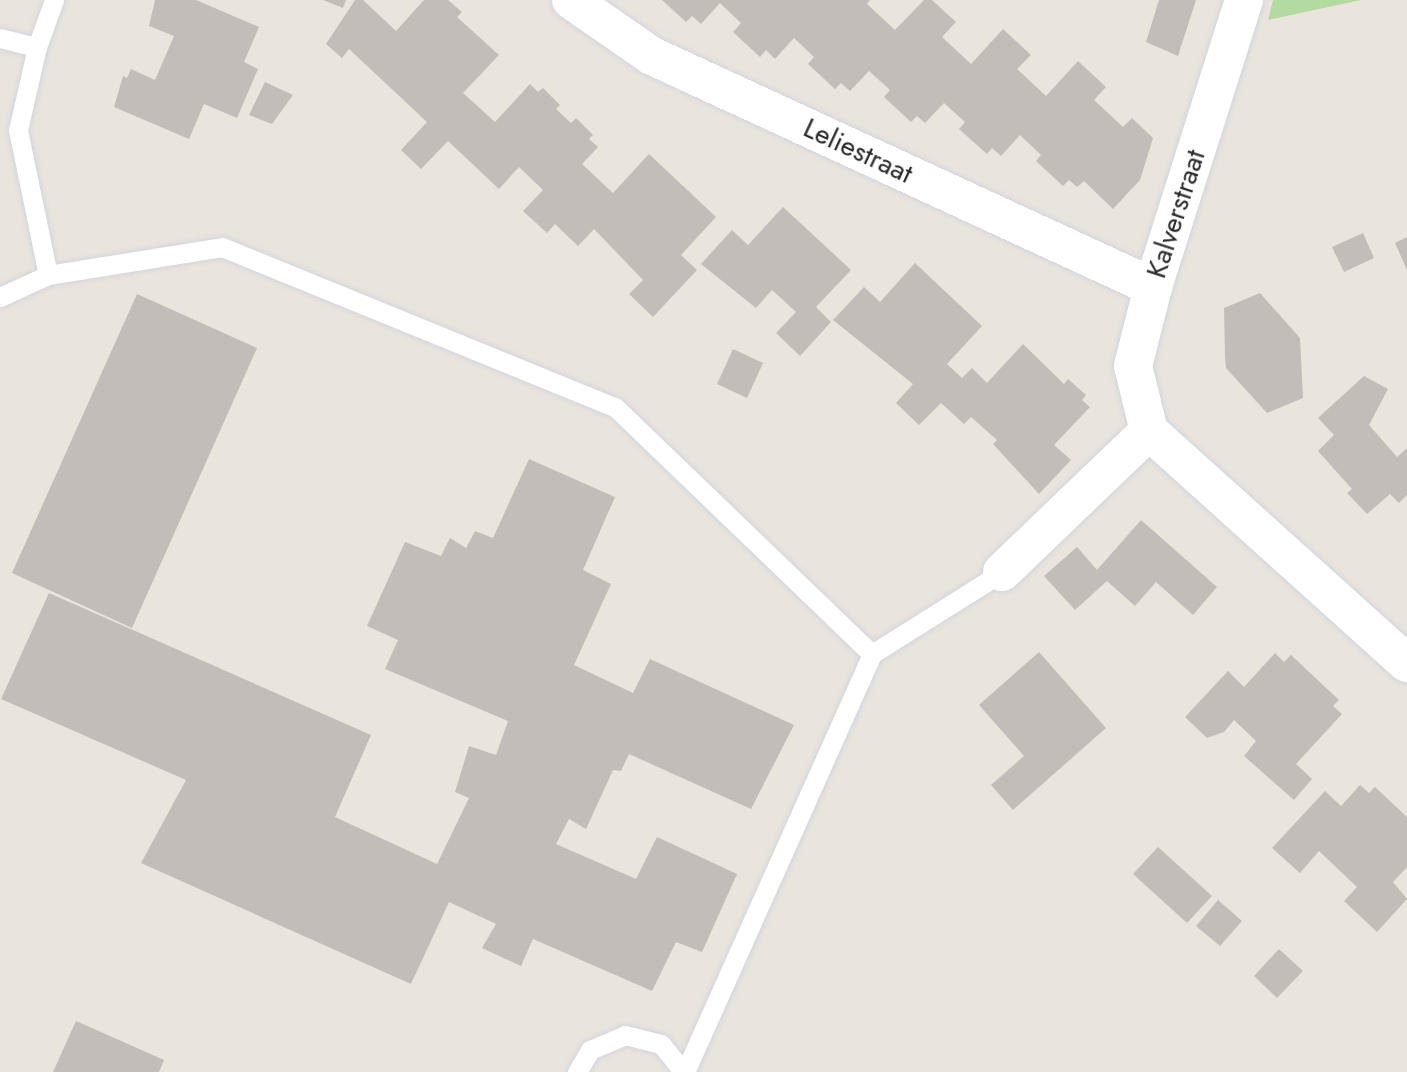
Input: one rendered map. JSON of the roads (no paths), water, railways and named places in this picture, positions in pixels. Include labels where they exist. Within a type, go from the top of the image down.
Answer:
[{"type":"street","name":"Leliestraat","points":[[571,0],[652,56],[1153,287]]},
{"type":"street","name":"Kalverstraat","points":[[1149,431],[1133,366],[1153,287],[1244,0]]},
{"type":"street","points":[[1002,572],[1149,431],[1407,663]]},
{"type":"lane","points":[[48,275],[18,130],[37,47],[54,0]]},
{"type":"lane","points":[[0,38],[37,47]]},
{"type":"lane","points":[[0,297],[48,275],[222,247],[615,407],[872,654]]},
{"type":"lane","points":[[577,1072],[590,1049],[625,1035],[661,1044],[684,1072],[872,654],[1002,572]]}]
